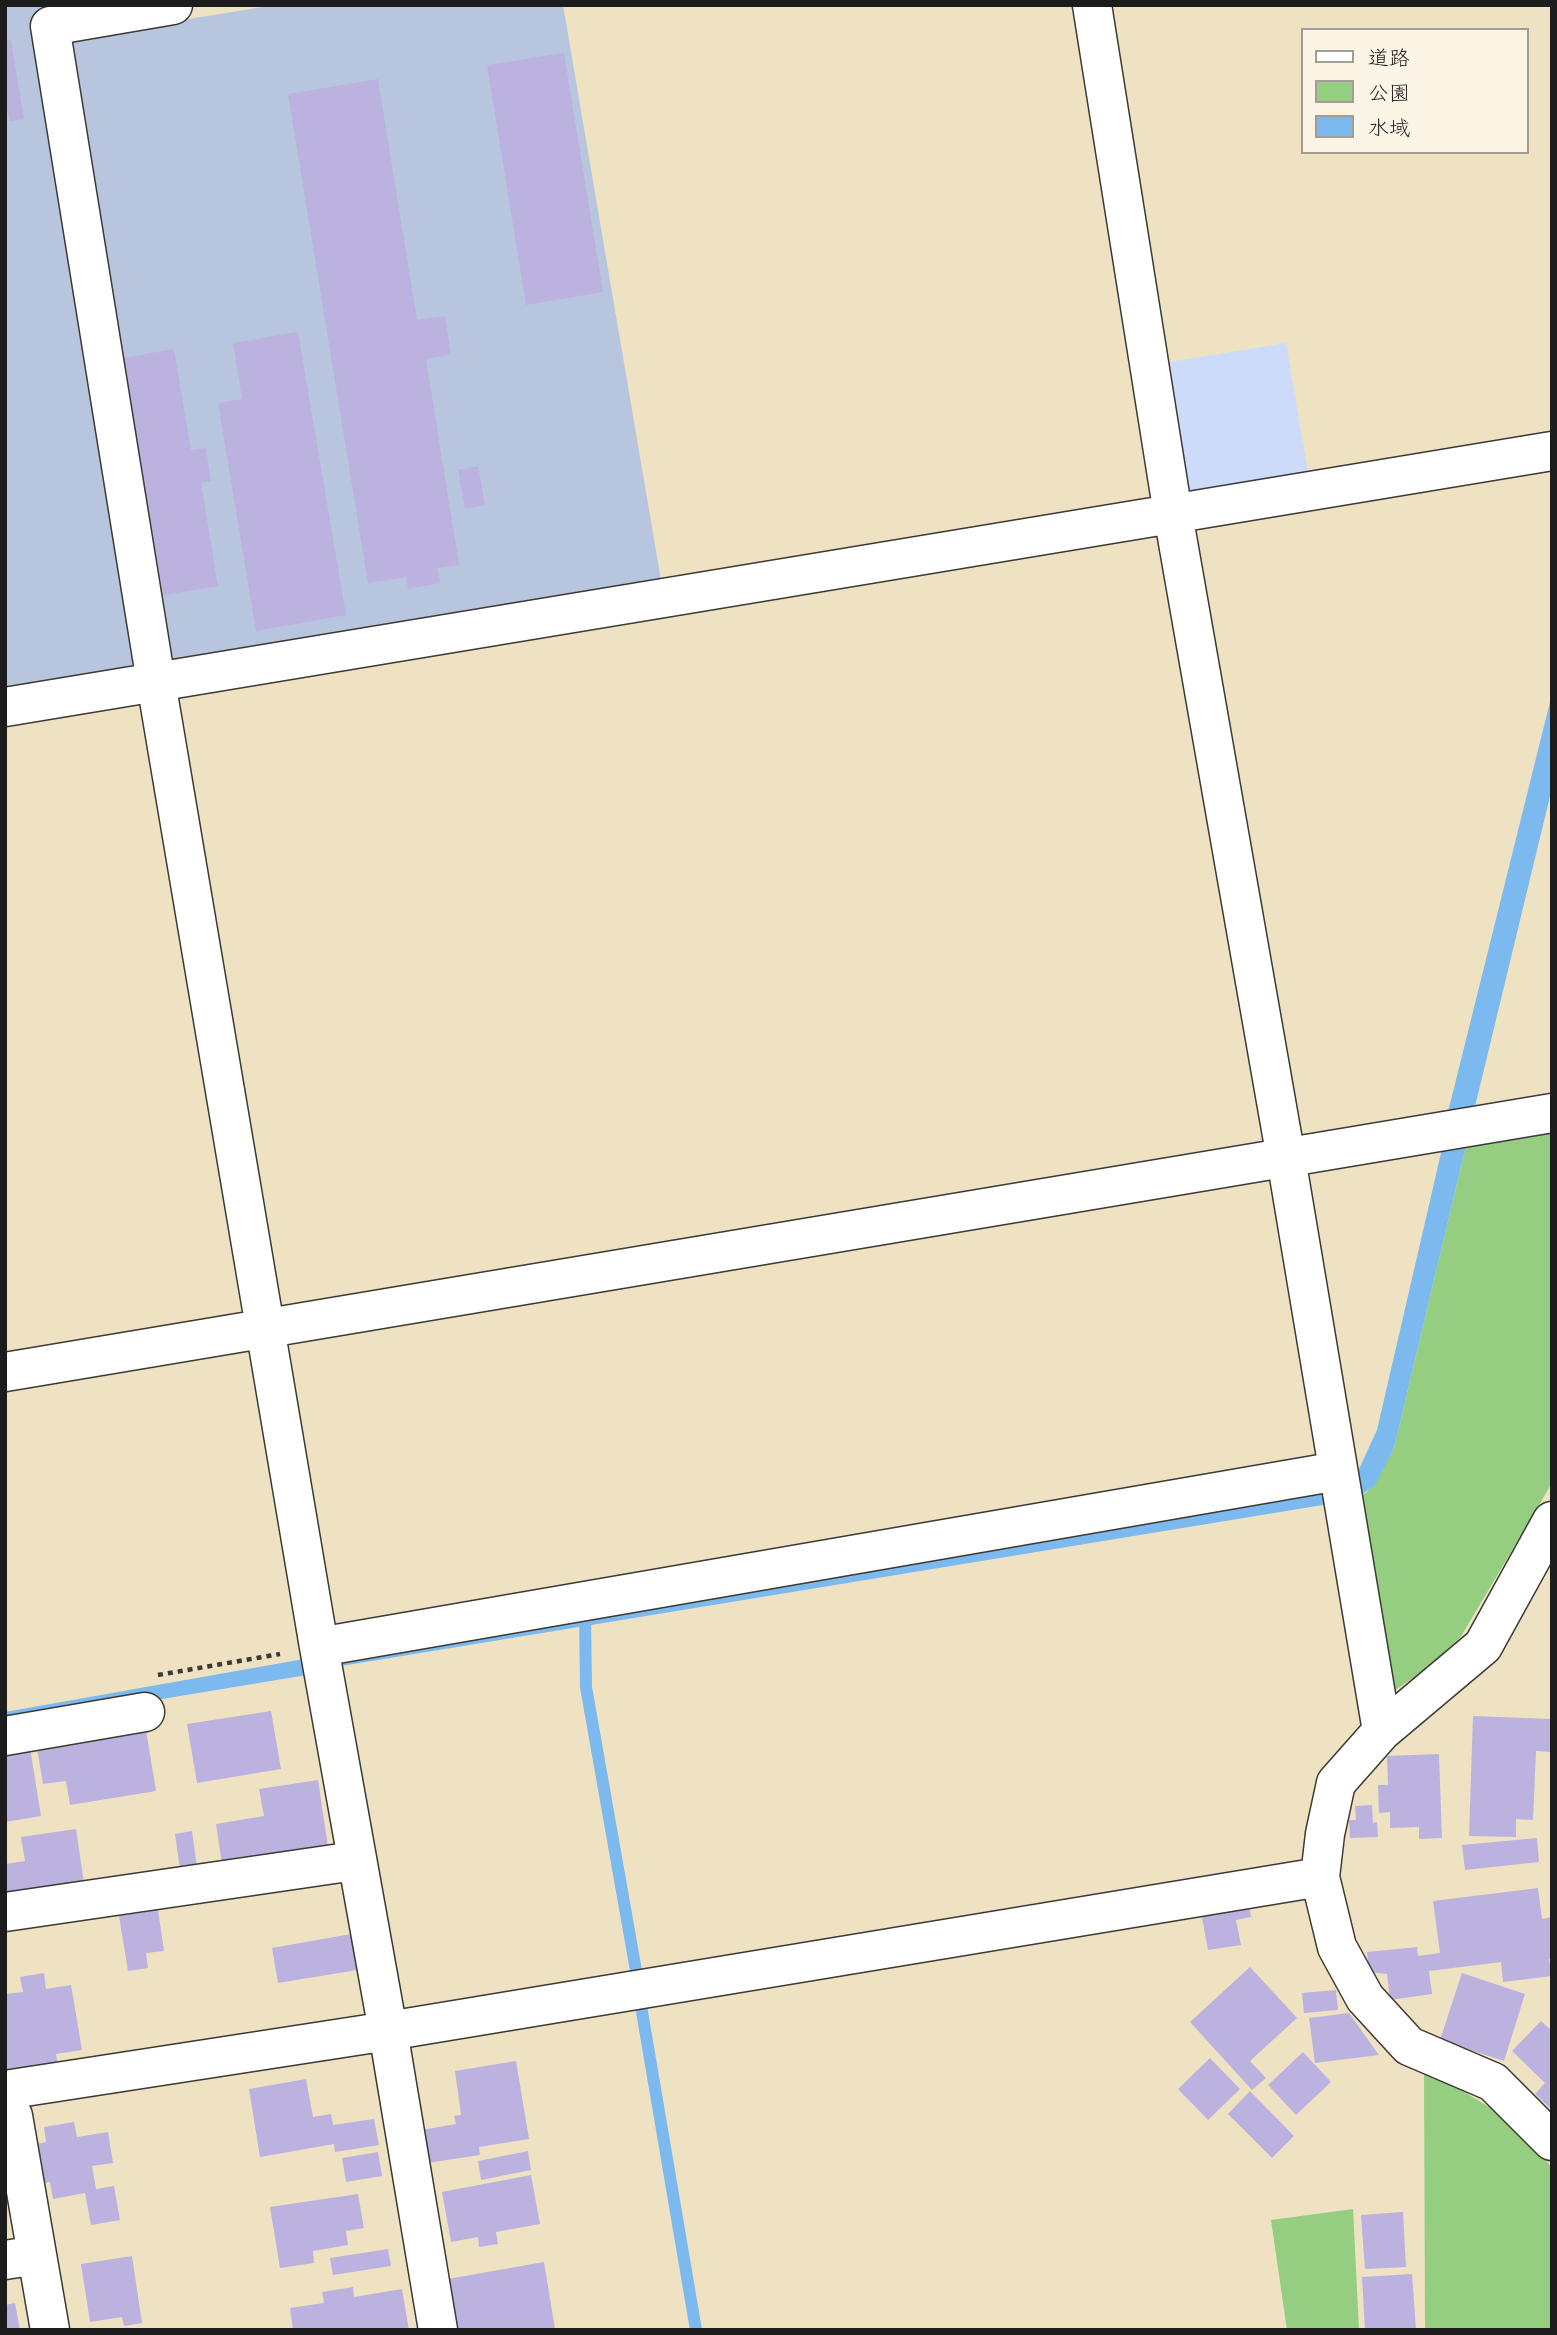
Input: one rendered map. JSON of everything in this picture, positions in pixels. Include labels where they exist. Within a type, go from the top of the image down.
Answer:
[{"type":"street","points":[[173,5],[50,26],[156,682],[438,2330]]},
{"type":"street","points":[[1092,5],[1173,514],[1286,1158],[1382,1731]]},
{"type":"street","points":[[5,708],[1552,451]]},
{"type":"street","points":[[5,1372],[1552,1114]]},
{"type":"street","points":[[319,1647],[1338,1471]]},
{"type":"street","points":[[1552,1521],[1483,1646],[1382,1731],[1336,1783],[1325,1834],[1320,1877],[1337,1947],[1366,1998],[1409,2046],[1493,2082],[1552,2141]]},
{"type":"street","points":[[5,1736],[145,1712]]},
{"type":"street","points":[[5,1912],[341,1863]]},
{"type":"street","points":[[5,2090],[388,2031],[1320,1877]]},
{"type":"street","points":[[5,2109],[13,2116],[21,2258],[50,2330]]},
{"type":"shaded area","points":[[5,5],[59,5],[65,39],[275,5],[563,5],[661,580],[5,691]]},
{"type":"shaded area","points":[[1286,343],[1308,473],[1184,494],[1163,363]]},
{"type":"green space","points":[[1552,1122],[1552,1483],[1460,1638],[1422,1672],[1388,1695],[1356,1499],[1367,1492],[1394,1448],[1468,1137]]},
{"type":"green space","points":[[1424,2068],[1501,2114],[1552,2167],[1552,2330],[1425,2330]]},
{"type":"green space","points":[[1353,2209],[1359,2330],[1287,2330],[1271,2220]]},
{"type":"water","points":[[1552,694],[1552,788],[1472,1119],[1445,1124]]},
{"type":"water","points":[[1468,1137],[1394,1448],[1375,1485],[1356,1499],[1353,1482],[1377,1430],[1444,1140]]},
{"type":"water","points":[[1332,1484],[1335,1503],[335,1667],[343,1649]]},
{"type":"water","points":[[304,1659],[313,1674],[5,1725],[5,1712]]},
{"type":"building","points":[[11,40],[24,119],[10,121],[5,102],[5,41]]},
{"type":"building","points":[[564,53],[603,292],[526,305],[487,65]]},
{"type":"building","points":[[378,79],[417,320],[445,316],[451,355],[426,359],[459,565],[437,568],[440,583],[408,589],[406,577],[368,583],[288,94]]},
{"type":"building","points":[[298,332],[346,615],[256,631],[218,403],[242,399],[233,343]]},
{"type":"building","points":[[174,349],[191,450],[206,448],[211,481],[201,483],[218,586],[163,595],[123,358]]},
{"type":"building","points":[[478,466],[485,505],[465,509],[458,470]]},
{"type":"building","points":[[271,1711],[281,1769],[197,1783],[187,1724]]},
{"type":"building","points":[[1473,1716],[1552,1719],[1550,1752],[1536,1751],[1533,1820],[1516,1819],[1516,1837],[1469,1836]]},
{"type":"building","points":[[146,1730],[156,1791],[70,1805],[66,1781],[43,1784],[37,1748]]},
{"type":"building","points":[[30,1748],[41,1816],[5,1822],[5,1752]]},
{"type":"building","points":[[1439,1754],[1442,1838],[1419,1839],[1419,1827],[1390,1828],[1390,1812],[1379,1813],[1378,1785],[1388,1785],[1387,1756]]},
{"type":"building","points":[[318,1780],[328,1847],[222,1864],[216,1824],[264,1816],[259,1789]]},
{"type":"building","points":[[1372,1805],[1373,1823],[1377,1822],[1378,1837],[1350,1838],[1349,1820],[1356,1820],[1355,1806]]},
{"type":"building","points":[[76,1829],[84,1883],[5,1896],[5,1864],[25,1861],[21,1837]]},
{"type":"building","points":[[192,1831],[197,1867],[180,1869],[175,1834]]},
{"type":"building","points":[[1537,1838],[1539,1862],[1465,1870],[1462,1845]]},
{"type":"building","points":[[1538,1888],[1542,1919],[1551,1917],[1552,1959],[1549,1959],[1552,1976],[1503,1982],[1501,1962],[1429,1971],[1432,1994],[1390,2000],[1387,1974],[1369,1972],[1367,1952],[1417,1947],[1418,1956],[1440,1953],[1433,1901]]},
{"type":"building","points":[[1249,1904],[1251,1917],[1236,1920],[1241,1945],[1208,1950],[1201,1912]]},
{"type":"building","points":[[158,1910],[164,1951],[146,1953],[148,1968],[128,1971],[119,1916]]},
{"type":"building","points":[[351,1934],[357,1970],[278,1983],[272,1948]]},
{"type":"building","points":[[1250,1967],[1297,2018],[1250,2061],[1266,2078],[1252,2090],[1190,2022]]},
{"type":"building","points":[[44,1973],[46,1989],[71,1985],[82,2050],[56,2054],[58,2064],[9,2079],[5,2056],[5,1994],[23,1992],[20,1977]]},
{"type":"building","points":[[1462,1973],[1525,1994],[1504,2061],[1440,2040]]},
{"type":"building","points":[[1336,1990],[1338,2010],[1304,2013],[1302,1993]]},
{"type":"building","points":[[1349,2013],[1379,2055],[1315,2063],[1309,2018]]},
{"type":"building","points":[[1541,2021],[1552,2031],[1552,2110],[1535,2094],[1545,2083],[1512,2051]]},
{"type":"building","points":[[1303,2052],[1331,2082],[1296,2115],[1268,2085]]},
{"type":"building","points":[[1210,2058],[1240,2089],[1208,2120],[1178,2089]]},
{"type":"building","points":[[516,2061],[529,2139],[479,2147],[480,2155],[421,2164],[416,2131],[456,2124],[454,2116],[461,2115],[455,2071]]},
{"type":"building","points":[[306,2079],[313,2117],[331,2114],[333,2125],[374,2119],[379,2145],[335,2152],[334,2144],[260,2157],[249,2089]]},
{"type":"building","points":[[1250,2091],[1294,2136],[1272,2158],[1228,2114]]},
{"type":"building","points":[[74,2122],[77,2137],[108,2132],[113,2163],[92,2166],[96,2189],[114,2186],[120,2220],[91,2225],[85,2193],[53,2199],[50,2182],[43,2183],[37,2144],[46,2142],[44,2127]]},
{"type":"building","points":[[528,2151],[531,2170],[481,2180],[478,2161]]},
{"type":"building","points":[[378,2152],[382,2176],[346,2182],[342,2158]]},
{"type":"building","points":[[531,2175],[540,2224],[496,2232],[498,2244],[479,2247],[478,2237],[451,2242],[442,2192]]},
{"type":"building","points":[[358,2194],[364,2228],[346,2231],[348,2245],[313,2251],[314,2263],[280,2268],[270,2207]]},
{"type":"building","points":[[1403,2212],[1406,2267],[1365,2269],[1361,2215]]},
{"type":"building","points":[[388,2249],[391,2266],[333,2275],[330,2258]]},
{"type":"building","points":[[132,2256],[142,2323],[124,2326],[122,2317],[90,2322],[81,2264]]},
{"type":"building","points":[[544,2262],[555,2329],[451,2330],[442,2280]]},
{"type":"building","points":[[1412,2274],[1416,2330],[1365,2330],[1362,2277]]},
{"type":"building","points":[[353,2287],[354,2297],[402,2289],[409,2330],[293,2330],[290,2308],[324,2303],[322,2292]]},
{"type":"building","points":[[15,2303],[20,2330],[5,2330],[5,2305]]},
{"type":"waterway","points":[[585,1616],[586,1687],[638,1982]]},
{"type":"waterway","points":[[640,2000],[696,2330]]}]
